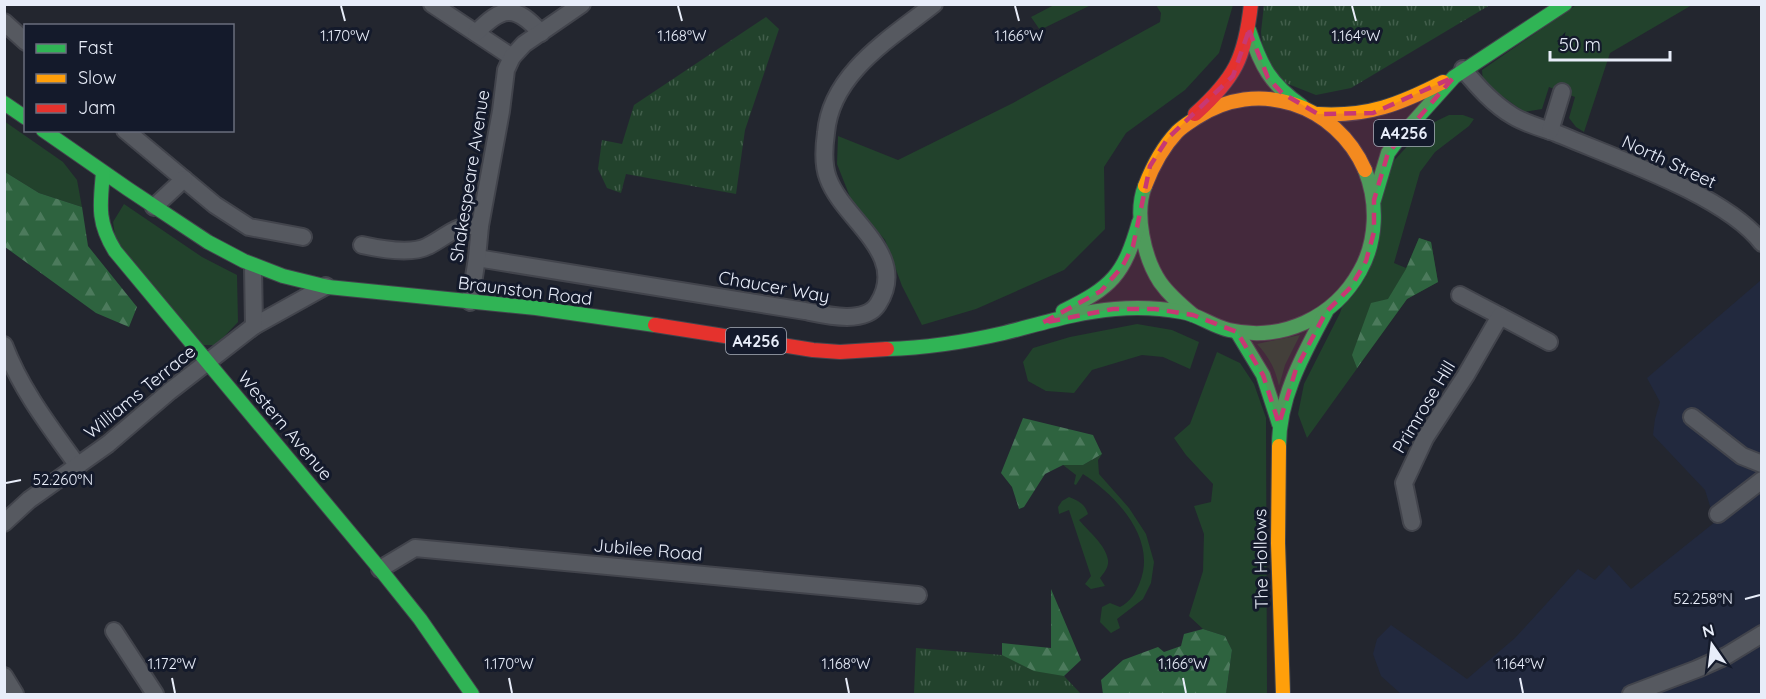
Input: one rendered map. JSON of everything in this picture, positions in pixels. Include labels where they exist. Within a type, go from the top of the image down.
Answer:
[{"type":"main road","points":[[1251,4],[1243,55],[1233,76],[1214,97],[1168,138],[1150,165],[1141,196],[1139,221],[1144,250],[1155,274],[1173,298],[1193,315],[1215,326],[1237,332],[1266,333],[1297,327],[1326,312]]},
{"type":"main road","name":"A4256","points":[[1318,114],[1344,117],[1373,113],[1402,103],[1459,73],[1565,4]]},
{"type":"main road","points":[[1248,30],[1268,78],[1282,93],[1334,125],[1347,139],[1365,167],[1374,200],[1374,232],[1366,261],[1351,287],[1326,312],[1296,369],[1279,424]]},
{"type":"main road","name":"A4256","points":[[1374,200],[1388,153],[1459,73]]},
{"type":"main road","points":[[1189,119],[1221,103],[1251,98],[1275,99],[1302,106]]},
{"type":"main road","points":[[4,103],[24,117]]},
{"type":"main road","name":"Braunston Road","points":[[46,132],[211,245],[254,267],[305,283],[534,308],[834,352],[932,347],[1113,309],[1155,309],[1193,315]]},
{"type":"main road","name":"Western Avenue","points":[[103,173],[99,210],[102,233],[380,568],[420,619],[472,694]]},
{"type":"main road","name":"Braunston Road","points":[[1042,323],[1101,291],[1122,267],[1133,246],[1139,221]]},
{"type":"main road","points":[[1237,332],[1263,375],[1279,424]]},
{"type":"main road","name":"The Hollows","points":[[1279,424],[1278,543],[1283,694]]},
{"type":"street","points":[[432,4],[512,57],[524,44],[582,4]]},
{"type":"street","name":"Chaucer Way","points":[[477,258],[805,310],[836,318],[861,315],[876,308],[888,279],[884,260],[835,192],[828,178],[825,158],[826,131],[831,111],[841,89],[854,72],[871,54],[934,4]]},
{"type":"street","points":[[476,33],[486,22],[500,13],[516,12],[529,20],[541,33]]},
{"type":"street","points":[[4,22],[24,40]]},
{"type":"street","name":"Shakespeare Avenue","points":[[470,302],[506,70],[512,57]]},
{"type":"street","name":"North Street","points":[[1459,73],[1514,117],[1695,194],[1738,219],[1755,234],[1761,243]]},
{"type":"street","points":[[1550,131],[1562,92]]},
{"type":"street","points":[[127,132],[215,205],[249,227],[303,237]]},
{"type":"street","points":[[154,207],[184,179]]},
{"type":"street","points":[[362,245],[386,250],[418,250],[462,226],[480,226]]},
{"type":"street","points":[[254,267],[254,326]]},
{"type":"street","name":"Williams Terrace","points":[[4,523],[29,500],[108,444],[254,326],[326,286]]},
{"type":"street","points":[[1460,295],[1550,342]]},
{"type":"street","name":"Primrose Hill","points":[[1412,522],[1404,483],[1425,438],[1466,375],[1500,316]]},
{"type":"street","points":[[4,345],[15,373],[27,393],[78,466]]},
{"type":"street","points":[[1692,417],[1742,456],[1761,464]]},
{"type":"street","points":[[1718,514],[1761,480]]},
{"type":"street","name":"Jubilee Road","points":[[380,568],[415,548],[918,595]]},
{"type":"street","points":[[114,631],[154,694]]},
{"type":"street","points":[[1631,694],[1726,656],[1761,634]]},
{"type":"street","points":[[4,676],[15,694]]},
{"type":"highlighted area","points":[[1249,30],[1268,78],[1282,93],[1318,114],[1373,113],[1454,77],[1388,153],[1374,200],[1374,232],[1366,261],[1351,287],[1326,312],[1296,369],[1279,424],[1263,375],[1237,332],[1193,315],[1155,309],[1113,309],[1042,323],[1101,291],[1122,267],[1133,246],[1150,166],[1168,138],[1233,76]]},
{"type":"shaded area","points":[[1761,280],[1761,694],[1401,694],[1381,676],[1373,654],[1377,639],[1391,625],[1467,679],[1515,638],[1578,569],[1595,580],[1609,565],[1631,589],[1715,522],[1705,490],[1653,435],[1660,402],[1647,378]]},
{"type":"green space","points":[[1054,5],[1091,5],[1040,30],[1031,17]]},
{"type":"green space","points":[[1156,5],[1233,5],[1219,53],[1185,90],[1126,133],[1104,167],[1105,229],[1064,270],[976,309],[922,325],[902,286],[885,240],[852,202],[837,164],[838,136],[898,160],[1013,103],[1160,22],[1161,13]]},
{"type":"green space","points":[[1264,5],[1490,5],[1351,88],[1316,95],[1283,82],[1264,59],[1261,32]]},
{"type":"green space","points":[[1576,5],[1692,5],[1610,53],[1584,132],[1576,127],[1569,118],[1575,97],[1549,87],[1542,109],[1524,112],[1483,82],[1482,70]]},
{"type":"green space","points":[[766,17],[779,29],[745,130],[736,194],[626,174],[621,193],[607,188],[598,169],[602,140],[622,144],[634,105]]},
{"type":"green space","points":[[1449,115],[1463,115],[1474,119],[1469,126],[1435,152],[1420,172],[1394,263],[1406,268],[1419,238],[1431,242],[1438,282],[1407,299],[1307,438],[1298,414],[1304,384],[1340,313],[1389,166],[1426,126]]},
{"type":"green space","points":[[4,121],[63,162],[77,180],[82,207],[39,193],[5,172]]},
{"type":"green space","points":[[5,172],[39,193],[82,207],[88,246],[137,307],[129,327],[96,313],[5,247]]},
{"type":"green space","points":[[124,204],[202,257],[237,275],[238,322],[216,345],[202,345],[116,242],[113,222]]},
{"type":"green space","points":[[1419,238],[1431,242],[1438,282],[1407,299],[1357,368],[1352,355],[1371,303],[1388,299],[1406,269]]},
{"type":"green space","points":[[1137,324],[1172,330],[1199,342],[1190,369],[1163,357],[1142,355],[1092,370],[1074,393],[1046,391],[1028,381],[1023,362],[1033,348],[1070,337]]},
{"type":"green space","points":[[1300,335],[1285,365],[1279,386],[1271,363],[1257,344]]},
{"type":"green space","points":[[1217,352],[1240,363],[1254,384],[1266,418],[1267,694],[1226,694],[1232,650],[1225,636],[1203,629],[1189,616],[1203,571],[1204,534],[1194,506],[1211,502],[1213,484],[1186,455],[1174,438],[1190,424]]},
{"type":"green space","points":[[1023,418],[1093,435],[1102,454],[1083,465],[1063,465],[1045,474],[1024,507],[1019,509],[1012,487],[1001,473]]},
{"type":"green space","points":[[1102,454],[1098,460],[1099,474],[1129,508],[1146,534],[1154,562],[1151,583],[1143,599],[1117,619],[1120,628],[1111,633],[1100,622],[1102,607],[1110,603],[1120,607],[1132,597],[1137,590],[1144,566],[1143,550],[1131,520],[1109,494],[1083,474],[1076,485],[1074,484],[1076,475],[1063,465],[1083,465]]},
{"type":"green space","points":[[1069,497],[1085,508],[1088,514],[1079,520],[1107,554],[1108,565],[1100,578],[1105,586],[1091,589],[1085,584],[1091,576],[1069,510],[1059,514],[1058,507]]},
{"type":"green space","points":[[1051,589],[1081,660],[1064,676],[1072,694],[978,658],[1002,655],[1002,643],[1051,648]]},
{"type":"green space","points":[[1203,629],[1225,636],[1232,650],[1226,694],[1103,694],[1101,680],[1123,660],[1158,647],[1164,652],[1181,646],[1184,634]]},
{"type":"green space","points":[[916,648],[1002,655],[1034,671],[1064,676],[1081,694],[914,694]]},
{"type":"traffic: fast","points":[[1374,200],[1388,153],[1454,77],[1565,4]]},
{"type":"traffic: fast","points":[[1249,30],[1258,54],[1274,82],[1302,106]]},
{"type":"traffic: fast","points":[[4,103],[24,117]]},
{"type":"traffic: fast","points":[[46,132],[208,242],[244,261],[283,276],[328,287],[536,308],[655,325]]},
{"type":"traffic: fast","points":[[887,349],[960,342],[1073,316],[1123,308],[1182,312],[1229,330],[1249,333],[1287,329],[1305,323],[1336,302],[1349,288],[1366,259],[1370,247],[1374,208],[1365,170]]},
{"type":"traffic: fast","points":[[103,173],[101,213],[105,231],[115,251],[380,569],[420,619],[472,694]]},
{"type":"traffic: fast","points":[[1145,186],[1140,209],[1142,235],[1149,261],[1164,287],[1193,315]]},
{"type":"traffic: fast","points":[[1063,311],[1093,294],[1114,277],[1128,255],[1139,222]]},
{"type":"traffic: fast","points":[[1279,446],[1283,410],[1288,393],[1301,360],[1326,312]]},
{"type":"traffic: fast","points":[[1237,332],[1263,375],[1279,424]]},
{"type":"traffic: slow","points":[[1318,114],[1368,111],[1398,103],[1443,82]]},
{"type":"traffic: slow","points":[[1145,186],[1158,157],[1179,130],[1220,106],[1244,100],[1269,99],[1292,104],[1315,114],[1335,128],[1352,147],[1365,170]]},
{"type":"traffic: slow","points":[[1279,446],[1278,543],[1283,694]]},
{"type":"traffic: jam","points":[[1195,114],[1220,89],[1236,66],[1249,23],[1251,4]]},
{"type":"traffic: jam","points":[[655,325],[813,350],[840,352],[887,349]]}]
